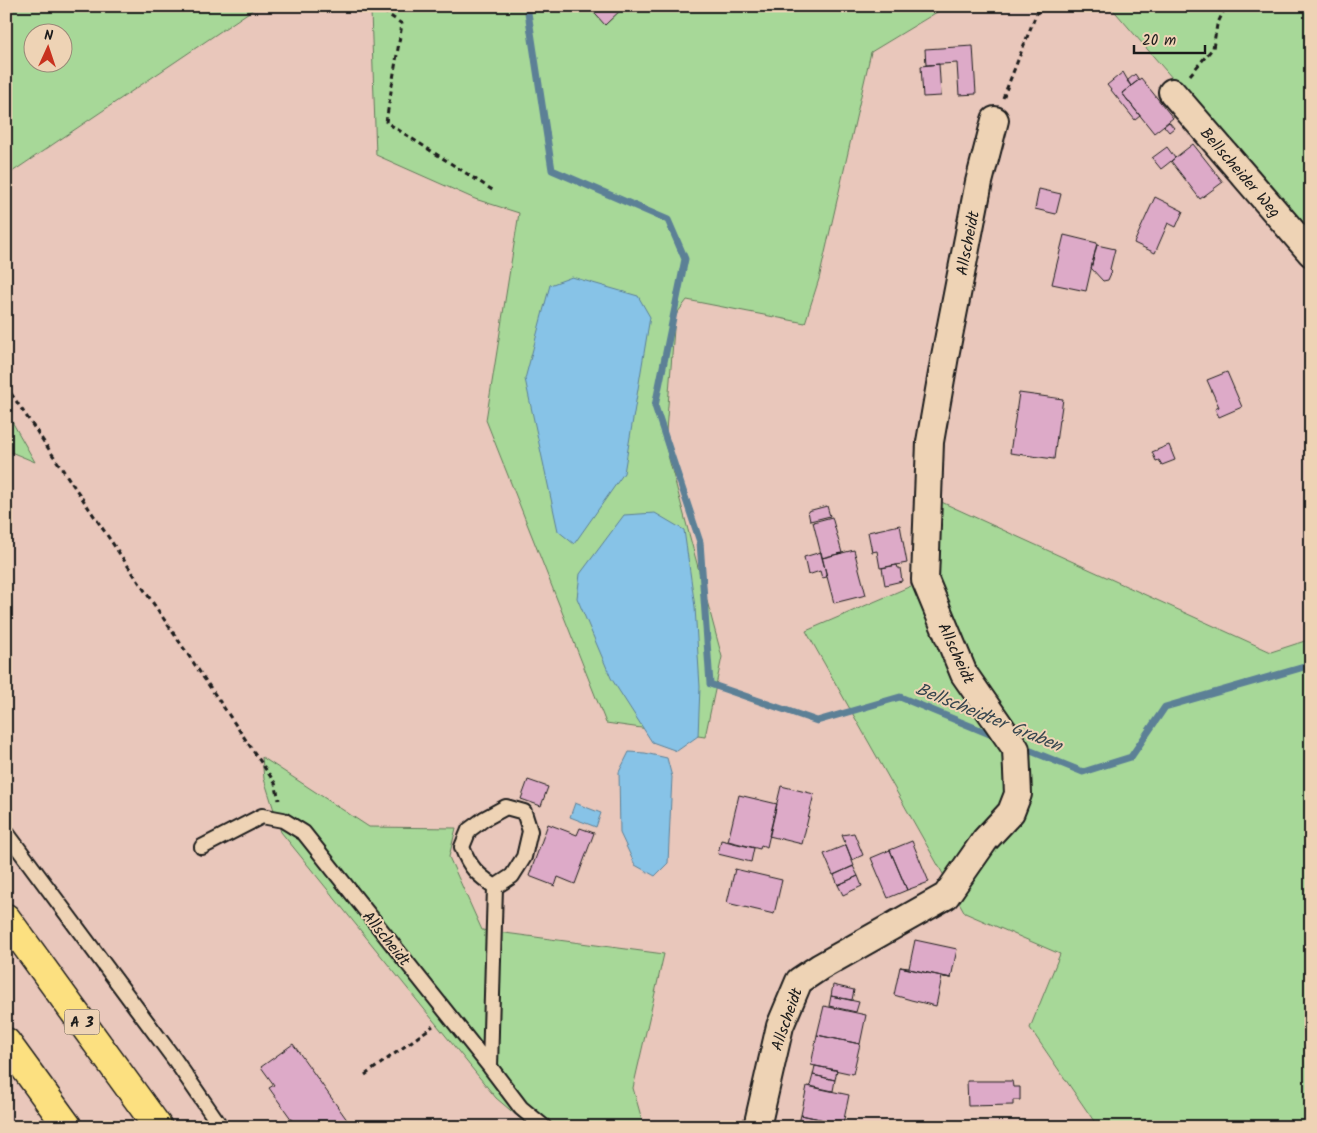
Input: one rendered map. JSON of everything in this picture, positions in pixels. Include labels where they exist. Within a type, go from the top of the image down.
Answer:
[{"type":"highway","name":"A 3","points":[[6,918],[158,1127]]},
{"type":"highway","points":[[6,1042],[68,1127]]},
{"type":"street","name":"Bellscheider Weg","points":[[1172,92],[1311,253]]},
{"type":"street","name":"Allscheidt","points":[[758,1127],[780,1026],[799,981],[820,967],[946,896],[985,840],[1011,812],[1018,794],[1016,749],[964,674],[925,580],[930,442],[979,182],[995,120]]},
{"type":"lane","points":[[506,807],[524,812],[530,831],[524,857],[512,876],[495,887],[481,877],[469,863],[462,847],[469,830],[506,807]]},
{"type":"lane","name":"Allscheidt","points":[[202,847],[262,816],[283,820],[304,833],[521,1108],[544,1127]]},
{"type":"lane","points":[[6,832],[175,1060],[221,1127]]},
{"type":"lane","points":[[490,1067],[495,887]]},
{"type":"path","points":[[376,6],[402,24],[386,122],[494,191]]},
{"type":"path","points":[[995,120],[1041,6]]},
{"type":"path","points":[[1172,92],[1213,48],[1217,25],[1226,6]]},
{"type":"path","points":[[6,386],[275,783],[283,820]]},
{"type":"path","points":[[365,1075],[415,1039]]},
{"type":"green space","points":[[6,6],[258,6],[6,176]]},
{"type":"green space","points":[[358,6],[947,6],[871,52],[819,279],[805,323],[687,300],[675,316],[665,444],[722,657],[705,737],[606,723],[486,420],[519,213],[475,199],[376,155],[371,11]]},
{"type":"green space","points":[[1110,6],[1311,6],[1311,239]]},
{"type":"green space","points":[[6,411],[35,462],[6,450]]},
{"type":"green space","points":[[937,500],[1271,652],[1311,639],[1311,1127],[1098,1127],[1030,1028],[1060,954],[965,913],[806,631],[918,583]]},
{"type":"green space","points":[[262,757],[369,827],[456,828],[449,857],[482,930],[664,954],[633,1088],[644,1127],[530,1127],[496,1098],[281,832],[264,779]]},
{"type":"water","points":[[572,277],[638,296],[650,317],[624,473],[574,544],[558,531],[525,379],[550,285]]},
{"type":"water","points":[[655,513],[684,530],[695,607],[700,687],[698,736],[677,751],[652,742],[611,678],[577,598],[580,574],[624,515]]},
{"type":"water","points":[[629,752],[645,753],[667,758],[672,777],[668,863],[655,876],[635,865],[620,833],[619,772]]},
{"type":"water","points":[[575,803],[601,813],[596,827],[570,817]]},
{"type":"building","points":[[588,6],[625,6],[605,25]]},
{"type":"building","points":[[973,46],[976,94],[959,95],[957,63],[926,65],[925,49]]},
{"type":"building","points":[[939,64],[941,96],[923,97],[921,66]]},
{"type":"building","points":[[1123,72],[1131,86],[1122,93],[1140,116],[1135,120],[1107,85]]},
{"type":"building","points":[[1135,74],[1139,80],[1131,86],[1127,81]]},
{"type":"building","points":[[1141,78],[1173,118],[1154,133],[1122,93]]},
{"type":"building","points":[[1169,122],[1174,128],[1169,132],[1164,126]]},
{"type":"building","points":[[1193,144],[1223,182],[1200,199],[1171,161]]},
{"type":"building","points":[[1167,147],[1175,158],[1161,169],[1152,158]]},
{"type":"building","points":[[1039,189],[1061,194],[1056,214],[1035,209]]},
{"type":"building","points":[[1155,197],[1183,211],[1176,227],[1168,223],[1155,253],[1134,243]]},
{"type":"building","points":[[1064,235],[1097,243],[1086,291],[1052,284]]},
{"type":"building","points":[[1097,245],[1115,249],[1110,269],[1112,271],[1108,280],[1103,281],[1091,268]]},
{"type":"building","points":[[1227,372],[1242,407],[1219,417],[1215,409],[1219,407],[1207,380]]},
{"type":"building","points":[[1019,393],[1063,399],[1054,459],[1010,453]]},
{"type":"building","points":[[1169,445],[1175,460],[1162,465],[1159,460],[1156,461],[1152,452]]},
{"type":"building","points":[[827,506],[830,516],[810,521],[808,511]]},
{"type":"building","points":[[832,517],[842,553],[822,558],[813,522]]},
{"type":"building","points":[[900,525],[907,563],[880,568],[877,551],[872,552],[868,532]]},
{"type":"building","points":[[854,550],[866,595],[834,603],[822,558]]},
{"type":"building","points":[[821,552],[827,577],[822,578],[820,571],[808,575],[804,557]]},
{"type":"building","points":[[897,565],[900,568],[902,581],[885,585],[882,568]]},
{"type":"building","points":[[528,780],[548,787],[541,806],[521,799]]},
{"type":"building","points":[[781,786],[814,794],[802,844],[769,836]]},
{"type":"building","points":[[739,795],[777,804],[767,847],[761,845],[760,849],[728,841]]},
{"type":"building","points":[[548,824],[577,835],[580,828],[594,833],[575,884],[558,877],[555,886],[529,876]]},
{"type":"building","points":[[854,833],[863,855],[852,860],[842,835]]},
{"type":"building","points":[[721,840],[754,848],[751,862],[718,854]]},
{"type":"building","points":[[912,841],[929,882],[907,890],[890,850]]},
{"type":"building","points":[[846,845],[854,866],[833,875],[824,854]]},
{"type":"building","points":[[890,850],[907,890],[888,898],[871,858]]},
{"type":"building","points":[[853,866],[858,876],[838,885],[834,875]]},
{"type":"building","points":[[735,869],[782,880],[774,914],[727,903]]},
{"type":"building","points":[[858,876],[862,886],[843,895],[838,885]]},
{"type":"building","points":[[915,940],[957,949],[951,978],[900,967],[909,968]]},
{"type":"building","points":[[900,967],[950,978],[942,977],[936,1006],[894,995]]},
{"type":"building","points":[[833,985],[854,990],[852,1000],[831,996]]},
{"type":"building","points":[[831,996],[859,1002],[856,1012],[829,1006]]},
{"type":"building","points":[[824,1006],[866,1015],[860,1044],[817,1035]]},
{"type":"building","points":[[817,1035],[860,1044],[853,1074],[811,1065]]},
{"type":"building","points":[[293,1044],[350,1124],[347,1127],[297,1127],[269,1088],[274,1085],[261,1067]]},
{"type":"building","points":[[815,1066],[837,1070],[835,1080],[813,1075]]},
{"type":"building","points":[[813,1075],[835,1080],[833,1091],[810,1086]]},
{"type":"building","points":[[967,1081],[1012,1081],[1013,1087],[1020,1087],[1020,1100],[1013,1100],[1013,1105],[968,1106]]},
{"type":"building","points":[[807,1086],[849,1095],[843,1124],[801,1115]]},
{"type":"building","points":[[801,1115],[843,1124],[842,1127],[798,1127]]},
{"type":"waterway","name":"Bellscheidter Graben","points":[[527,6],[552,170],[668,220],[685,259],[655,406],[700,542],[710,684],[817,721],[900,697],[997,737]]},
{"type":"waterway","name":"Bellscheidter Graben","points":[[1021,747],[1083,772],[1131,757],[1165,707],[1311,665]]}]
